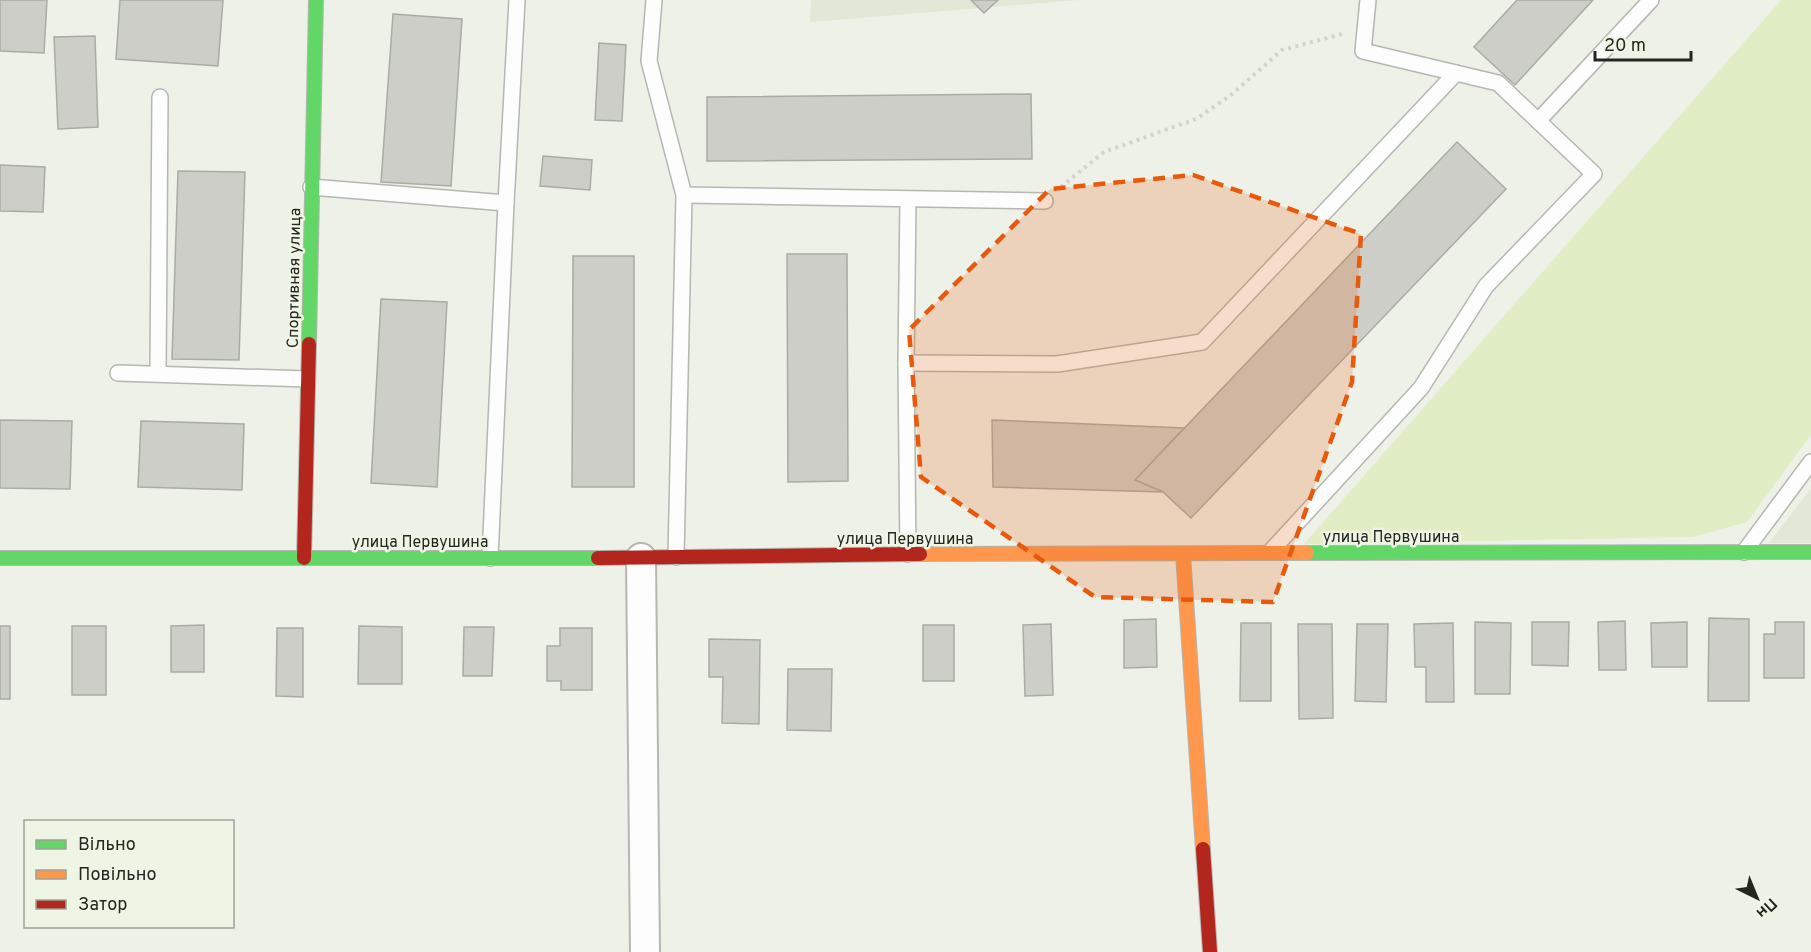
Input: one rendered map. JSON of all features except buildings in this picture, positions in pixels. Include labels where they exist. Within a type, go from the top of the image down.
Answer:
[{"type":"street","name":"Спортивная улица","points":[[304,558],[316,0]]},
{"type":"street","name":"улица Первушина","points":[[0,558],[641,558],[908,554],[1811,552]]},
{"type":"street","points":[[1184,554],[1210,952]]},
{"type":"street","points":[[641,558],[645,952]]},
{"type":"lane","points":[[490,558],[506,203],[518,0]]},
{"type":"lane","points":[[654,0],[649,61],[684,195],[676,557]]},
{"type":"lane","points":[[1270,553],[1420,388],[1486,286],[1594,174],[1498,83],[1363,51],[1368,0]]},
{"type":"lane","points":[[1538,121],[1651,0]]},
{"type":"lane","points":[[906,363],[1057,364],[1202,342],[1456,74]]},
{"type":"lane","points":[[158,373],[160,97]]},
{"type":"lane","points":[[311,188],[506,203]]},
{"type":"lane","points":[[684,195],[1045,201]]},
{"type":"lane","points":[[908,200],[906,363],[908,554]]},
{"type":"lane","points":[[118,373],[307,379]]},
{"type":"lane","points":[[1744,552],[1811,462]]},
{"type":"path","points":[[1045,201],[1104,152],[1196,119],[1231,95],[1282,50],[1365,29]]},
{"type":"highlighted area","points":[[1193,175],[1361,234],[1352,382],[1273,602],[1095,597],[921,477],[909,330],[1050,189]]},
{"type":"shaded area","points":[[811,0],[1079,0],[810,22]]},
{"type":"shaded area","points":[[1811,488],[1811,543],[1769,543]]},
{"type":"green space","points":[[1781,0],[1811,0],[1811,435],[1747,522],[1693,537],[1304,544]]},
{"type":"traffic: fast","points":[[309,344],[316,0]]},
{"type":"traffic: fast","points":[[1307,553],[1811,552]]},
{"type":"traffic: fast","points":[[0,558],[598,558]]},
{"type":"traffic: slow","points":[[920,554],[1307,553]]},
{"type":"traffic: slow","points":[[1183,554],[1203,849]]},
{"type":"traffic: jam","points":[[304,558],[309,344]]},
{"type":"traffic: jam","points":[[598,558],[920,554]]},
{"type":"traffic: jam","points":[[1203,849],[1210,952]]}]
